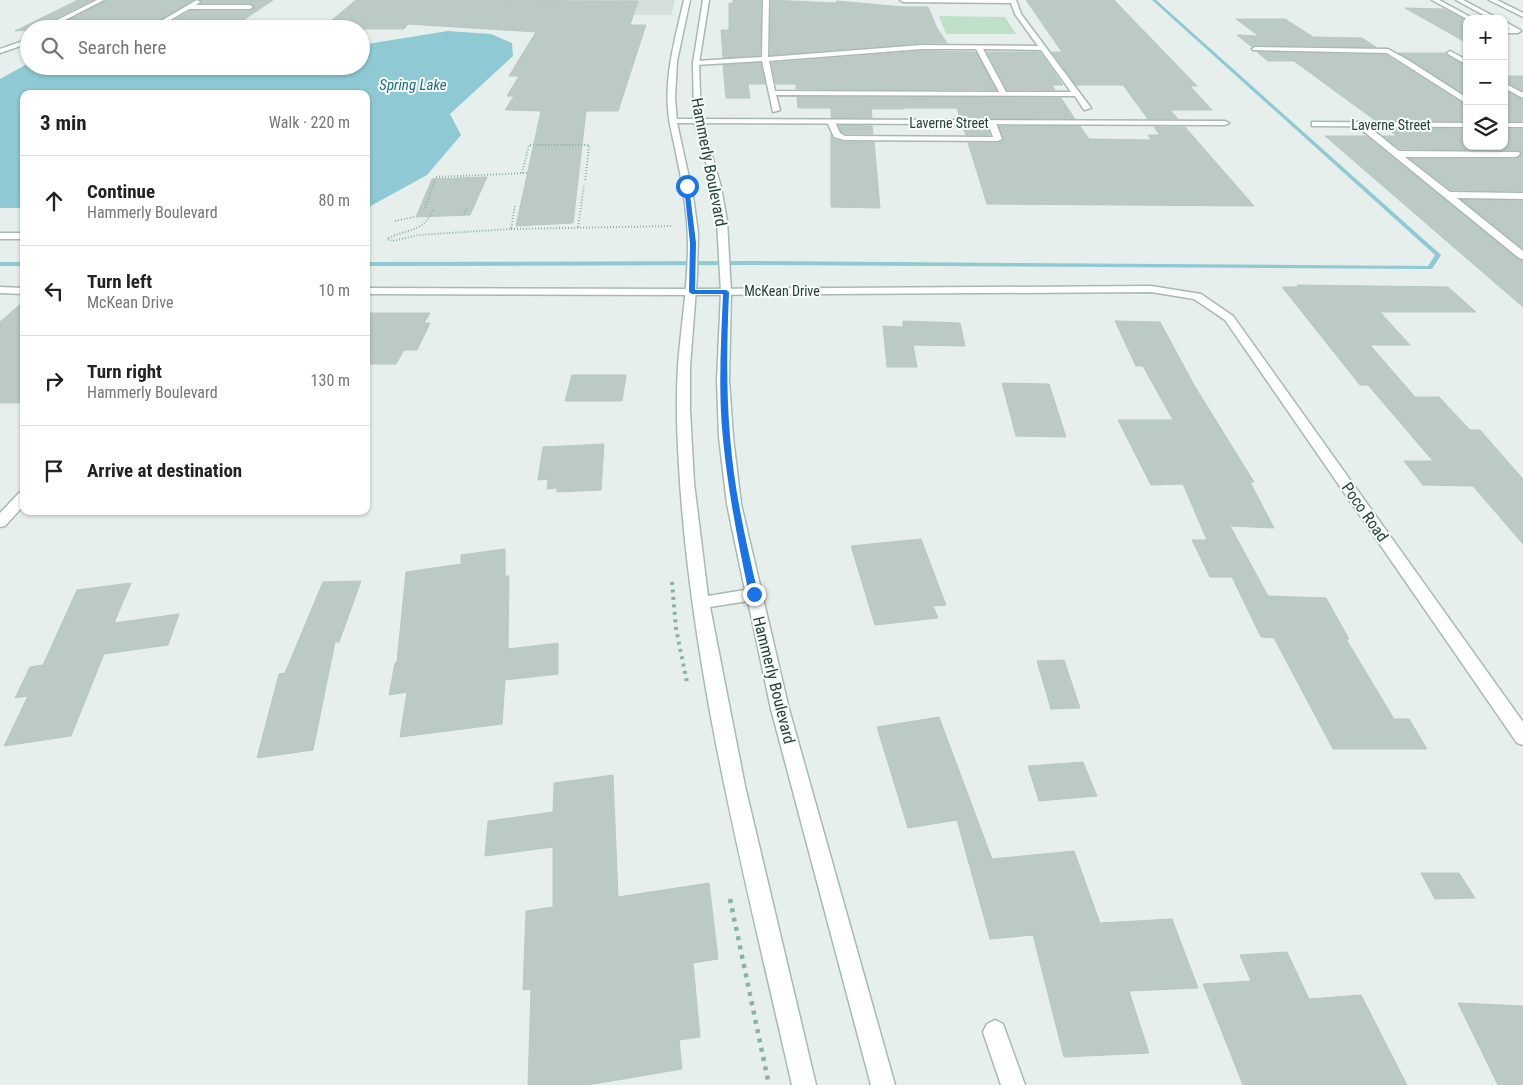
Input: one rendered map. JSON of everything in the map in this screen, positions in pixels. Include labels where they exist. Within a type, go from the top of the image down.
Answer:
[{"type":"main road","points":[[61,20],[102,0]]},
{"type":"main road","points":[[166,20],[200,0]]},
{"type":"main road","points":[[766,0],[765,59],[776,110]]},
{"type":"main road","points":[[903,0],[1013,0],[1018,14],[1041,48],[1098,124]]},
{"type":"main road","points":[[1436,0],[1460,0],[1488,15]]},
{"type":"main road","points":[[1436,0],[1464,15]]},
{"type":"main road","points":[[1492,0],[1523,15]]},
{"type":"main road","points":[[686,3],[705,3]]},
{"type":"main road","name":"Hammerly Boulevard","points":[[686,3],[684,64],[717,187],[722,221],[725,285],[723,380],[726,438],[734,504],[780,709],[883,1085]]},
{"type":"main road","name":"Hammerly Boulevard","points":[[705,3],[684,64],[670,97],[673,121],[687,186],[693,243],[692,286],[684,366],[683,414],[687,484],[702,603],[725,735],[804,1085]]},
{"type":"main road","points":[[188,7],[250,7]]},
{"type":"main road","points":[[1508,25],[1518,31],[1508,32]]},
{"type":"main road","points":[[0,51],[20,44]]},
{"type":"main road","points":[[684,64],[922,47],[1041,48]]},
{"type":"main road","points":[[979,48],[1004,94]]},
{"type":"main road","points":[[1255,49],[1355,49],[1388,52],[1406,61],[1463,99]]},
{"type":"main road","points":[[1450,53],[1463,61]]},
{"type":"main road","points":[[1508,87],[1523,96]]},
{"type":"main road","points":[[772,93],[1076,94]]},
{"type":"main road","name":"Laverne Street","points":[[673,121],[1225,123]]},
{"type":"main road","points":[[831,122],[837,135],[844,138],[998,140],[992,123]]},
{"type":"main road","name":"Laverne Street","points":[[1315,124],[1463,125]]},
{"type":"main road","points":[[1360,124],[1523,256]]},
{"type":"main road","points":[[1508,125],[1523,125]]},
{"type":"main road","points":[[1508,148],[1520,156]]},
{"type":"main road","points":[[1396,154],[1520,156]]},
{"type":"main road","points":[[1447,195],[1523,196]]},
{"type":"main road","points":[[0,236],[20,236]]},
{"type":"main road","name":"McKean Drive","points":[[370,291],[725,285],[1152,289],[1197,296]]},
{"type":"main road","points":[[0,290],[20,290]]},
{"type":"main road","name":"Poco Road","points":[[1197,296],[1229,318],[1523,737]]},
{"type":"main road","points":[[0,522],[20,500]]},
{"type":"main road","points":[[702,603],[754,594]]},
{"type":"main road","points":[[995,1032],[1013,1085]]},
{"type":"path","points":[[522,173],[529,145],[589,146],[578,227]]},
{"type":"path","points":[[424,208],[436,177],[528,173]]},
{"type":"path","points":[[511,229],[515,205]]},
{"type":"path","points":[[464,214],[467,208]]},
{"type":"path","points":[[433,210],[425,225],[416,231],[392,236],[387,239],[393,241],[418,235],[546,226],[674,226]]},
{"type":"path","points":[[395,221],[414,217]]},
{"type":"shaded area","points":[[614,0],[675,0],[671,15],[607,15]]},
{"type":"green space","points":[[939,16],[1005,17],[1016,34],[946,34]]},
{"type":"water","name":"Spring Lake","points":[[448,31],[491,34],[512,43],[513,56],[450,114],[461,135],[427,175],[370,206],[370,90],[20,90],[20,208],[0,208],[0,79],[20,68],[20,75],[370,75],[370,44]]},
{"type":"building","points":[[78,0],[93,0],[54,20],[37,20]]},
{"type":"building","points":[[106,0],[193,0],[160,20],[68,20]]},
{"type":"building","points":[[200,0],[273,0],[243,20],[174,20],[190,11],[250,11],[255,8],[250,3],[201,3]]},
{"type":"building","points":[[356,0],[638,1],[630,25],[646,25],[618,111],[586,111],[573,223],[516,226],[541,111],[505,110],[514,96],[507,96],[519,76],[509,76],[536,32],[408,24],[404,29],[370,29],[370,20],[332,20]]},
{"type":"building","points":[[733,0],[761,0],[760,55],[723,58],[721,30],[729,30],[729,3],[733,3]]},
{"type":"building","points":[[771,0],[835,3],[837,1],[904,7],[928,7],[937,28],[947,43],[922,43],[770,55]]},
{"type":"building","points":[[1026,0],[1114,0],[1197,86],[1190,86],[1212,110],[1170,110],[1178,119],[1148,119],[1123,85],[1076,85],[1052,52],[1062,52]]},
{"type":"building","points":[[1405,8],[1444,9],[1463,19],[1463,41]]},
{"type":"building","points":[[1236,19],[1285,19],[1313,37],[1362,38],[1376,47],[1255,45],[1252,47],[1237,35],[1259,36]]},
{"type":"building","points":[[922,51],[976,52],[996,90],[796,89],[796,84],[776,84],[771,63]]},
{"type":"building","points":[[987,52],[1040,52],[1063,85],[1052,85],[1055,90],[1007,90]]},
{"type":"building","points":[[1257,52],[1386,55],[1463,103],[1463,121],[1376,121],[1294,61],[1268,61]]},
{"type":"building","points":[[1399,53],[1445,53],[1463,64],[1463,93]]},
{"type":"building","points":[[761,63],[765,84],[748,84],[750,98],[726,98],[723,65]]},
{"type":"building","points":[[1508,76],[1523,76],[1523,91],[1508,83]]},
{"type":"building","points":[[1508,92],[1523,100],[1523,121],[1508,121]]},
{"type":"building","points":[[797,97],[1061,98],[1075,119],[960,118],[957,108],[871,109],[872,118],[831,118],[831,108],[798,108]]},
{"type":"building","points":[[839,125],[872,126],[873,134],[846,134],[841,132]]},
{"type":"building","points":[[963,126],[987,126],[990,135],[966,135]]},
{"type":"building","points":[[999,126],[1080,126],[1089,139],[1151,140],[1148,135],[1160,135],[1154,127],[1185,127],[1254,206],[987,204],[968,143],[998,143],[1003,141]]},
{"type":"building","points":[[1387,128],[1463,129],[1463,150],[1400,149],[1383,136],[1397,136]]},
{"type":"building","points":[[1508,129],[1523,129],[1523,191],[1451,190],[1410,159],[1516,159],[1522,154],[1519,150],[1508,150]]},
{"type":"building","points":[[831,135],[833,139],[843,142],[874,142],[880,208],[831,207]]},
{"type":"building","points":[[1325,136],[1366,136],[1518,259],[1523,261],[1523,307]]},
{"type":"building","points":[[487,177],[470,215],[416,217],[432,179]]},
{"type":"building","points":[[1462,200],[1523,201],[1523,249]]},
{"type":"building","points":[[1297,285],[1448,287],[1476,312],[1380,312],[1410,345],[1370,345],[1415,397],[1439,397],[1470,430],[1480,430],[1523,479],[1523,544],[1473,486],[1423,485],[1404,461],[1433,461],[1368,385],[1360,385],[1282,287],[1299,287]]},
{"type":"building","points":[[20,304],[20,403],[0,403],[0,322]]},
{"type":"building","points":[[370,313],[430,313],[424,323],[430,323],[417,350],[404,350],[396,364],[370,364]]},
{"type":"building","points":[[903,321],[960,323],[965,346],[913,345],[917,367],[887,367],[883,326],[903,327]]},
{"type":"building","points":[[1115,321],[1160,322],[1194,385],[1254,482],[1250,482],[1274,528],[1230,526],[1268,596],[1326,598],[1349,639],[1346,639],[1394,719],[1409,719],[1427,749],[1333,749],[1274,638],[1261,637],[1232,577],[1210,577],[1192,540],[1207,540],[1183,484],[1151,485],[1118,420],[1173,420],[1143,366],[1136,366]]},
{"type":"building","points":[[572,375],[626,375],[622,401],[565,401]]},
{"type":"building","points":[[1002,383],[1049,384],[1066,437],[1016,436]]},
{"type":"building","points":[[604,444],[601,490],[557,492],[557,488],[547,489],[548,479],[538,480],[543,447]]},
{"type":"building","points":[[921,539],[946,605],[933,606],[938,618],[875,625],[851,546]]},
{"type":"building","points":[[505,549],[505,576],[509,576],[508,649],[558,643],[558,674],[505,680],[502,724],[400,737],[407,692],[389,695],[395,663],[397,662],[406,572],[461,564],[461,555]]},
{"type":"building","points":[[361,581],[339,642],[335,642],[313,750],[257,758],[279,674],[285,673],[323,582]]},
{"type":"building","points":[[131,583],[114,623],[179,614],[168,645],[104,654],[71,736],[4,746],[28,696],[15,698],[30,667],[43,665],[77,590]]},
{"type":"building","points":[[1064,660],[1080,708],[1051,709],[1037,661]]},
{"type":"building","points":[[939,717],[992,859],[1074,851],[1100,923],[1172,919],[1198,988],[1129,991],[1149,1053],[1064,1057],[1033,935],[990,939],[957,820],[908,828],[877,727]]},
{"type":"building","points":[[1083,762],[1097,796],[1039,801],[1028,766]]},
{"type":"building","points":[[613,775],[618,897],[709,883],[718,959],[693,963],[700,1037],[679,1040],[682,1069],[588,1085],[528,1085],[531,989],[523,990],[526,911],[553,907],[553,847],[485,856],[488,821],[553,812],[554,783]]},
{"type":"building","points":[[1421,873],[1459,873],[1475,898],[1435,899]]},
{"type":"building","points":[[1287,952],[1309,999],[1361,995],[1407,1085],[1243,1085],[1203,984],[1251,981],[1240,955]]},
{"type":"building","points":[[1458,1003],[1523,1006],[1523,1085],[1498,1085]]},
{"type":"waterway","points":[[370,264],[750,263],[1430,268],[1438,255],[1154,0]]},
{"type":"waterway","points":[[0,264],[20,264]]},
{"type":"route","points":[[687,186],[693,243],[692,292],[726,292],[723,380],[726,438],[734,504],[754,594]]}]
